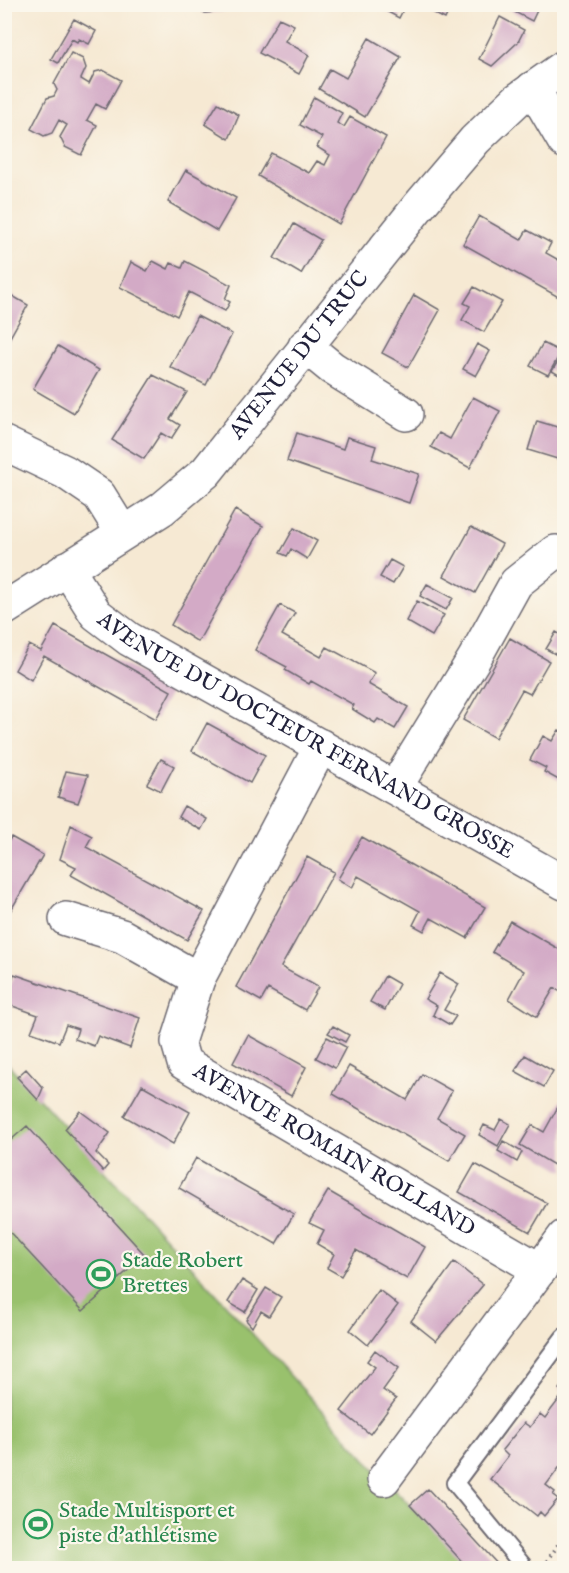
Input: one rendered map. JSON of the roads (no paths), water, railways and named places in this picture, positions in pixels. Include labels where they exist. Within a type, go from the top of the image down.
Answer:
[{"type":"street","name":"AVENUE DU TRUC","points":[[4,609],[122,532],[162,509],[206,471],[305,346],[475,140],[533,88],[564,67]]},
{"type":"street","points":[[533,88],[564,141]]},
{"type":"street","points":[[305,346],[332,368],[406,414]]},
{"type":"street","points":[[4,443],[65,472],[99,495],[122,532]]},
{"type":"street","points":[[396,786],[474,659],[516,583],[555,552]]},
{"type":"street","name":"AVENUE DU DOCTEUR FERNAND GROSSE","points":[[67,568],[96,614],[129,639],[396,786],[564,884]]},
{"type":"street","name":"AVENUE ROMAIN ROLLAND","points":[[321,746],[198,979],[178,1042],[184,1063],[540,1270]]},
{"type":"street","points":[[66,920],[122,936],[198,979]]},
{"type":"street","points":[[384,1479],[564,1237]]},
{"type":"lane","points":[[525,1569],[455,1483],[564,1337]]},
{"type":"place","name":"Stade Robert Brettes","points":[[101,1274]]},
{"type":"place","name":"Stade Multisport et piste d'athlétisme","points":[[38,1524]]}]
